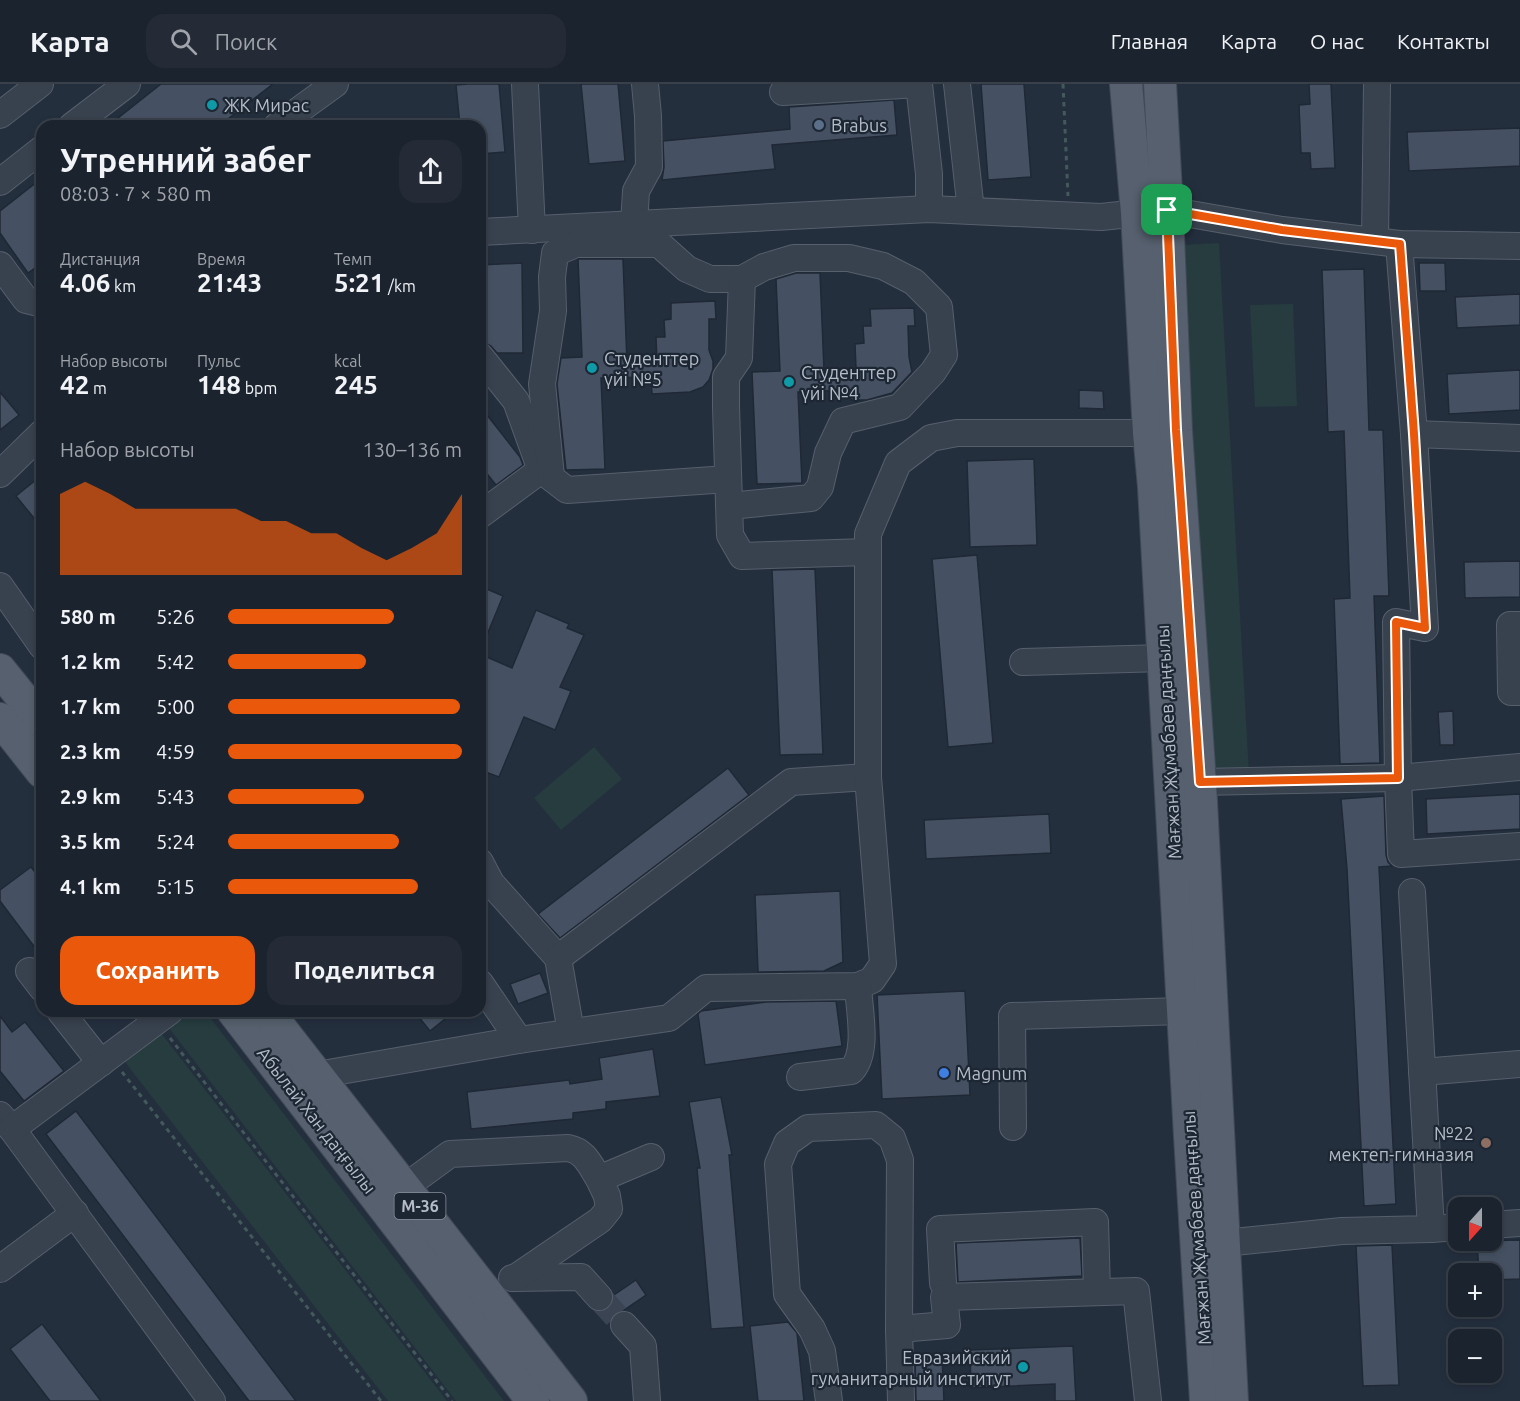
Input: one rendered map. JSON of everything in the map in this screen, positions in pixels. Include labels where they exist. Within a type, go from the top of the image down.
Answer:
[{"type":"main road","name":"Мағжан Жұмабаев даңғылы","points":[[1126,84],[1152,212],[1176,430],[1200,782],[1232,1401]]},
{"type":"main road","name":"Мағжан Жұмабаев даңғылы","points":[[1160,84],[1152,212],[1149,433],[1154,487],[1206,1401]]},
{"type":"main road","points":[[0,670],[36,713]]},
{"type":"main road","points":[[0,719],[36,764]]},
{"type":"main road","name":"Абылай Хан даңғылы","points":[[238,1017],[551,1397]]},
{"type":"main road","name":"Абылай Хан даңғылы","points":[[272,1017],[476,1279],[551,1397]]},
{"type":"street","points":[[0,115],[40,84]]},
{"type":"street","points":[[80,120],[127,84]]},
{"type":"street","points":[[285,120],[335,84]]},
{"type":"street","points":[[525,84],[532,230]]},
{"type":"street","points":[[634,225],[636,191],[649,167],[645,84]]},
{"type":"street","points":[[783,92],[919,84],[929,174],[929,209]]},
{"type":"street","points":[[957,84],[971,211]]},
{"type":"street","points":[[1377,84],[1387,243],[1414,434],[1425,628],[1396,622],[1401,854],[1520,846]]},
{"type":"street","points":[[0,182],[36,154]]},
{"type":"street","points":[[486,232],[929,209],[1101,217],[1152,212],[1387,243],[1520,246]]},
{"type":"street","points":[[546,473],[542,384],[554,311],[552,277],[555,253],[576,244],[659,244],[687,268],[710,279],[742,279],[764,267],[795,258],[849,258],[883,266],[914,282],[939,307],[944,356],[933,372],[900,408],[843,421],[828,453],[820,487],[811,498],[729,506]]},
{"type":"street","points":[[0,266],[26,300],[36,302]]},
{"type":"street","points":[[742,279],[739,358],[726,377],[730,535],[742,556],[868,552]]},
{"type":"street","points":[[486,364],[516,401],[546,473],[567,490],[728,479]]},
{"type":"street","points":[[317,1075],[519,1040],[669,1018],[706,988],[858,986],[872,980],[883,964],[868,777],[868,534],[898,463],[931,438],[957,433],[1149,433]]},
{"type":"street","points":[[1414,434],[1520,438]]},
{"type":"street","points":[[0,474],[36,439]]},
{"type":"street","points":[[486,511],[546,473]]},
{"type":"street","points":[[0,586],[36,637]]},
{"type":"street","points":[[1520,625],[1510,625],[1511,692],[1520,692]]},
{"type":"street","points":[[1023,662],[1164,658]]},
{"type":"street","points":[[1200,782],[1398,778],[1520,767]]},
{"type":"street","points":[[558,958],[791,782],[868,777]]},
{"type":"street","points":[[486,873],[491,883],[558,958],[572,1032]]},
{"type":"street","points":[[1412,892],[1431,1229]]},
{"type":"street","points":[[800,1077],[851,1071],[857,1065],[862,1052],[858,986]]},
{"type":"street","points":[[486,992],[519,1040]]},
{"type":"street","points":[[1013,1127],[1012,1016],[1183,1011]]},
{"type":"street","points":[[66,1017],[105,1060]]},
{"type":"street","points":[[163,1017],[105,1060],[6,1122],[212,1401]]},
{"type":"street","points":[[1422,1072],[1520,1064]]},
{"type":"street","points":[[829,1401],[822,1351],[812,1329],[787,1294],[778,1164],[787,1143],[808,1128],[876,1125],[892,1138],[900,1160],[901,1401]]},
{"type":"street","points":[[405,1187],[450,1154],[568,1148],[578,1150],[584,1155],[600,1179],[607,1196],[609,1209],[600,1220],[514,1278]]},
{"type":"street","points":[[600,1179],[651,1157]]},
{"type":"street","points":[[0,1269],[75,1214]]},
{"type":"street","points":[[943,1283],[940,1230],[1095,1222],[1097,1292]]},
{"type":"street","points":[[1502,1224],[1520,1223]]},
{"type":"street","points":[[1224,1244],[1342,1231],[1448,1228]]},
{"type":"street","points":[[476,1279],[581,1277],[599,1297]]},
{"type":"street","points":[[899,1329],[947,1325],[944,1297],[1136,1291],[1148,1401]]},
{"type":"street","points":[[624,1324],[643,1346],[647,1401]]},
{"type":"path","points":[[1063,84],[1069,216]]},
{"type":"path","points":[[165,1017],[452,1401]]},
{"type":"path","points":[[105,1060],[381,1401]]},
{"type":"green space","points":[[1219,243],[1249,774],[1209,774],[1180,245]]},
{"type":"green space","points":[[1293,304],[1297,406],[1255,407],[1250,305]]},
{"type":"green space","points":[[594,747],[622,779],[561,830],[534,798]]},
{"type":"green space","points":[[184,1017],[210,1017],[504,1401],[456,1401],[169,1028]]},
{"type":"green space","points":[[161,1033],[447,1401],[388,1401],[125,1062]]},
{"type":"building","name":"ЖК Мирас","points":[[161,84],[273,84],[227,120],[116,120]]},
{"type":"building","points":[[499,84],[505,152],[486,154],[486,120],[459,120],[456,85]]},
{"type":"building","points":[[581,84],[618,84],[625,161],[589,164]]},
{"type":"building","points":[[981,84],[1024,84],[1031,177],[988,180]]},
{"type":"building","points":[[1309,84],[1331,84],[1335,168],[1311,169],[1310,153],[1301,153],[1299,105],[1310,104]]},
{"type":"building","points":[[894,100],[897,135],[772,145],[775,169],[662,180],[663,141],[790,129],[789,107]]},
{"type":"building","points":[[1520,128],[1520,166],[1409,171],[1407,132]]},
{"type":"building","points":[[36,183],[36,267],[28,273],[0,233],[0,211]]},
{"type":"building","name":"Студенттер үйі №5","points":[[578,259],[623,259],[627,363],[657,362],[656,337],[665,337],[664,320],[671,319],[671,303],[715,301],[716,319],[709,319],[709,350],[713,369],[709,380],[703,387],[690,392],[652,394],[651,377],[601,378],[605,469],[566,470],[557,384],[561,358],[582,357]]},
{"type":"building","points":[[522,263],[523,353],[497,353],[486,344],[486,265]]},
{"type":"building","points":[[1419,263],[1445,263],[1446,291],[1420,291]]},
{"type":"building","points":[[1364,269],[1369,430],[1383,430],[1389,596],[1374,596],[1380,763],[1340,764],[1334,599],[1350,598],[1344,431],[1328,432],[1322,270]]},
{"type":"building","name":"Студенттер үйі №4","points":[[796,273],[820,273],[824,370],[856,369],[855,344],[864,343],[863,326],[871,326],[870,309],[914,308],[915,326],[908,326],[912,372],[892,393],[867,400],[851,400],[850,390],[798,392],[802,483],[757,484],[752,372],[780,371],[776,279]]},
{"type":"building","points":[[1520,294],[1520,325],[1457,328],[1455,297]]},
{"type":"building","points":[[1520,370],[1520,410],[1449,414],[1447,374]]},
{"type":"building","points":[[1079,390],[1103,391],[1104,409],[1079,408]]},
{"type":"building","points":[[0,392],[19,415],[0,430]]},
{"type":"building","points":[[486,414],[520,457],[523,465],[496,485],[486,472]]},
{"type":"building","points":[[1034,459],[1037,545],[970,547],[967,461]]},
{"type":"building","points":[[36,480],[36,521],[16,496]]},
{"type":"building","points":[[977,555],[993,743],[948,747],[932,559]]},
{"type":"building","points":[[1520,561],[1520,597],[1465,598],[1464,562]]},
{"type":"building","points":[[815,569],[823,754],[780,755],[772,570]]},
{"type":"building","points":[[486,589],[503,596],[486,637]]},
{"type":"building","points":[[536,610],[569,624],[567,628],[584,635],[560,687],[571,691],[555,730],[524,717],[499,777],[486,772],[486,657],[512,668]]},
{"type":"building","points":[[1453,711],[1454,745],[1440,745],[1438,712]]},
{"type":"building","points":[[728,768],[749,795],[560,938],[538,914]]},
{"type":"building","points":[[1520,794],[1520,829],[1427,834],[1426,799]]},
{"type":"building","points":[[1384,796],[1386,855],[1392,866],[1379,867],[1396,1204],[1364,1206],[1347,869],[1341,799]]},
{"type":"building","points":[[1049,814],[1051,853],[926,859],[924,820]]},
{"type":"building","points":[[31,867],[36,873],[36,949],[0,901],[0,890]]},
{"type":"building","points":[[840,891],[843,962],[824,971],[758,972],[755,895]]},
{"type":"building","points":[[540,973],[548,993],[518,1004],[510,984]]},
{"type":"building","points":[[965,991],[970,1095],[882,1099],[877,995]]},
{"type":"building","points":[[836,1001],[842,1046],[705,1065],[698,1014],[701,1011],[766,1002]]},
{"type":"building","points":[[0,1016],[12,1032],[25,1022],[64,1071],[24,1101],[0,1071]]},
{"type":"building","points":[[419,1017],[448,1017],[430,1031]]},
{"type":"building","points":[[653,1049],[660,1096],[606,1102],[606,1109],[573,1113],[573,1119],[471,1129],[467,1092],[569,1080],[570,1084],[602,1079],[599,1058]]},
{"type":"building","points":[[721,1097],[732,1155],[729,1155],[744,1327],[711,1329],[697,1168],[700,1168],[689,1102]]},
{"type":"building","points":[[76,1111],[296,1401],[249,1401],[46,1134]]},
{"type":"building","points":[[1080,1238],[1082,1276],[958,1282],[956,1243]]},
{"type":"building","points":[[1502,1240],[1520,1240],[1520,1279],[1502,1280],[1502,1263],[1478,1263],[1478,1251],[1502,1251]]},
{"type":"building","points":[[1392,1245],[1399,1385],[1363,1386],[1356,1246]]},
{"type":"building","points":[[636,1280],[646,1295],[614,1314],[607,1323],[599,1312],[609,1308],[614,1295]]},
{"type":"building","points":[[788,1322],[797,1333],[804,1401],[758,1401],[750,1326]]},
{"type":"building","points":[[42,1324],[101,1401],[50,1401],[10,1349]]},
{"type":"building","name":"Евразийский гуманитарный институт","points":[[1073,1346],[1076,1401],[1055,1401],[1055,1384],[971,1388],[970,1350]]},
{"type":"building","points":[[942,1355],[944,1401],[916,1401],[915,1356]]},
{"type":"tunnel","points":[[599,1297],[624,1325]]},
{"type":"place","name":"ЖК Мирас","points":[[212,105]]},
{"type":"place","name":"Brabus","points":[[819,125]]},
{"type":"place","name":"Студенттер үйі №5","points":[[592,368]]},
{"type":"place","name":"Студенттер үйі №4","points":[[789,382]]},
{"type":"place","name":"Magnum","points":[[944,1073]]},
{"type":"place","name":"№22 мектеп-гимназия","points":[[1486,1143]]},
{"type":"place","name":"Евразийский гуманитарный институт","points":[[1023,1367]]},
{"type":"route","points":[[1167,210],[1282,230],[1400,244],[1425,628],[1396,622],[1398,778],[1200,782],[1176,430],[1167,210]]}]
